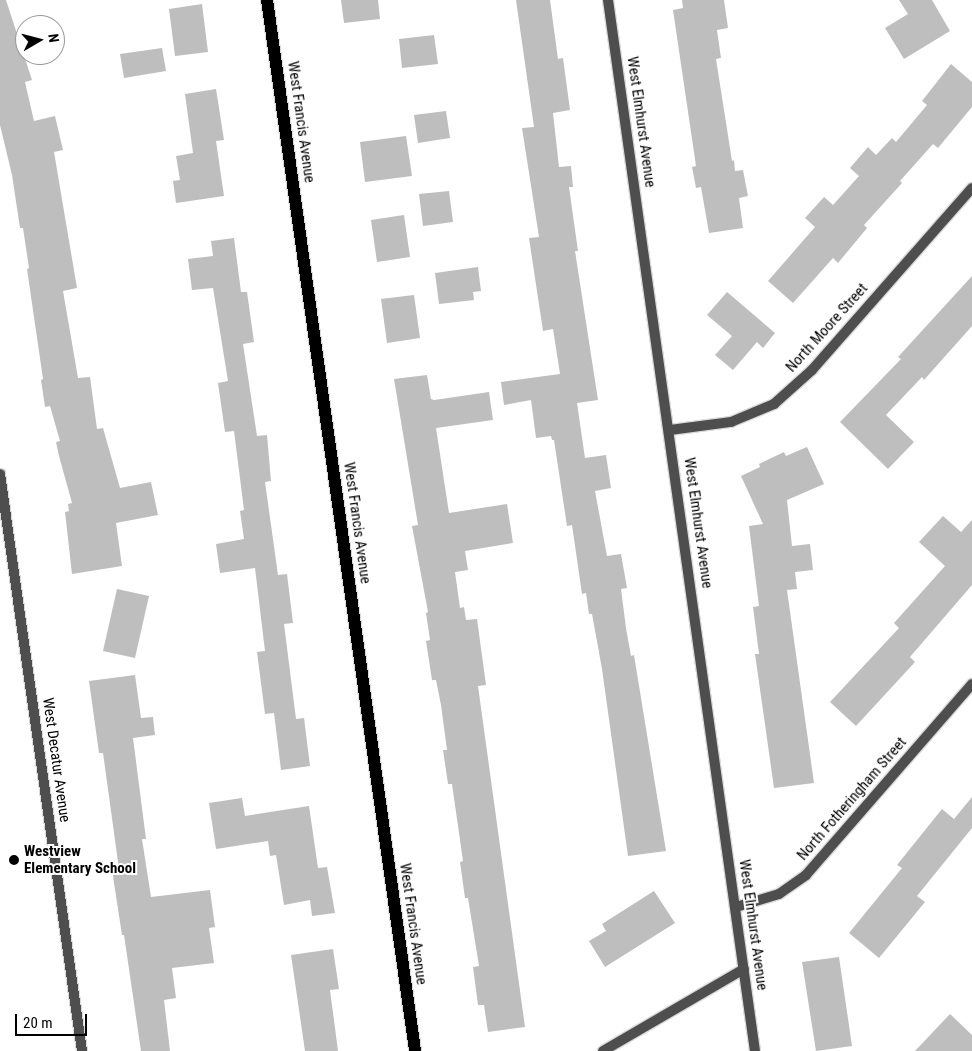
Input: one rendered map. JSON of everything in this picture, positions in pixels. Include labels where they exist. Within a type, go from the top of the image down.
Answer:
[{"type":"main road","name":"West Francis Avenue","points":[[267,0],[415,1051]]},
{"type":"street","name":"West Elmhurst Avenue","points":[[608,0],[670,430],[755,1051]]},
{"type":"street","name":"North Moore Street","points":[[670,430],[731,422],[774,404],[812,370],[972,188]]},
{"type":"street","name":"West Decatur Avenue","points":[[0,474],[82,1051]]},
{"type":"street","name":"North Fotheringham Street","points":[[736,907],[779,894],[806,875],[972,684]]},
{"type":"street","points":[[603,1051],[744,969]]},
{"type":"building","points":[[0,0],[6,0],[15,28],[15,65],[27,65],[32,80],[25,82],[34,121],[55,116],[63,150],[54,152],[77,288],[63,291],[78,378],[90,377],[97,429],[103,428],[120,488],[151,482],[158,515],[116,523],[122,566],[72,574],[65,512],[69,511],[68,504],[72,503],[56,442],[60,441],[50,406],[45,407],[23,228],[20,228],[12,175],[0,125]]},
{"type":"building","points":[[341,0],[378,0],[380,19],[344,23]]},
{"type":"building","points":[[516,0],[550,0],[558,59],[563,58],[570,110],[553,113],[559,167],[571,166],[573,187],[569,187],[578,251],[575,251],[598,400],[577,403],[585,458],[606,455],[611,488],[595,491],[607,556],[621,554],[627,588],[621,589],[626,628],[631,656],[634,655],[666,851],[628,856],[602,669],[592,614],[589,614],[586,593],[582,594],[572,525],[567,526],[554,440],[552,440],[551,436],[536,438],[531,400],[504,405],[501,382],[560,374],[553,329],[543,331],[529,238],[539,237],[522,128],[534,127]]},
{"type":"building","points":[[682,0],[724,0],[728,28],[717,30],[721,58],[716,59],[732,161],[734,160],[735,171],[743,170],[748,196],[739,198],[743,228],[709,233],[701,187],[696,188],[692,167],[696,166],[673,10],[683,8]]},
{"type":"building","points":[[899,0],[932,0],[950,31],[904,59],[885,28],[908,14]]},
{"type":"building","points":[[202,4],[208,52],[175,56],[169,9]]},
{"type":"building","points":[[434,35],[438,64],[402,68],[399,39]]},
{"type":"building","points":[[162,48],[166,71],[124,78],[120,54]]},
{"type":"building","points":[[951,64],[972,82],[972,107],[938,148],[933,144],[900,181],[902,183],[864,225],[867,228],[838,263],[833,258],[793,303],[768,281],[815,227],[805,218],[824,197],[833,205],[859,176],[850,168],[868,147],[876,155],[892,138],[896,142],[927,105],[922,101]]},
{"type":"building","points":[[216,89],[224,140],[216,141],[224,196],[176,203],[173,181],[180,180],[176,156],[193,153],[185,94]]},
{"type":"building","points":[[446,111],[450,138],[418,143],[414,115]]},
{"type":"building","points":[[406,136],[412,176],[365,182],[360,142]]},
{"type":"building","points":[[449,191],[453,222],[423,226],[419,194]]},
{"type":"building","points":[[404,215],[410,257],[377,262],[371,220]]},
{"type":"building","points":[[234,238],[241,292],[247,292],[254,342],[243,344],[257,436],[267,435],[271,481],[265,482],[278,575],[287,574],[293,623],[284,624],[296,719],[304,718],[310,766],[281,770],[274,713],[265,714],[257,652],[265,651],[255,568],[220,573],[216,544],[244,539],[240,511],[244,510],[234,431],[225,432],[218,383],[228,381],[213,288],[192,290],[188,259],[213,256],[211,241]]},
{"type":"building","points":[[478,267],[481,291],[473,292],[474,300],[439,304],[435,273]]},
{"type":"building","points":[[972,276],[972,326],[924,380],[922,377],[886,415],[914,442],[888,469],[840,422],[901,359],[898,357]]},
{"type":"building","points":[[727,292],[775,333],[763,348],[757,342],[733,370],[715,355],[732,336],[707,315]]},
{"type":"building","points":[[414,295],[420,338],[387,343],[381,299]]},
{"type":"building","points":[[427,375],[431,399],[434,400],[489,392],[493,420],[436,428],[449,513],[507,504],[513,543],[465,551],[468,570],[455,572],[460,608],[464,607],[466,620],[477,619],[486,685],[478,686],[525,1027],[488,1032],[484,1005],[478,1005],[473,967],[479,966],[468,898],[465,898],[460,862],[463,861],[452,784],[448,784],[443,750],[447,750],[441,705],[436,680],[432,680],[426,641],[430,640],[426,613],[428,612],[412,526],[418,525],[394,379]]},
{"type":"building","points":[[807,447],[824,484],[787,500],[792,546],[810,544],[813,570],[795,572],[797,589],[787,590],[814,783],[774,788],[755,654],[759,654],[753,607],[759,606],[749,526],[763,524],[741,476],[760,467],[759,464],[784,452],[786,456]]},
{"type":"building","points":[[943,516],[961,532],[972,520],[972,585],[910,657],[915,662],[856,726],[830,702],[899,628],[894,623],[945,566],[919,542]]},
{"type":"building","points":[[117,589],[149,596],[135,658],[103,651]]},
{"type":"building","points":[[135,675],[141,718],[153,717],[155,735],[133,738],[146,839],[142,839],[151,897],[210,890],[215,927],[209,928],[214,963],[172,968],[176,998],[164,1000],[170,1051],[141,1051],[124,935],[122,935],[112,870],[119,869],[103,753],[99,753],[89,681]]},
{"type":"building","points":[[972,797],[972,828],[917,896],[925,902],[879,958],[849,933],[902,868],[897,865],[942,809],[954,819]]},
{"type":"building","points":[[242,798],[245,816],[309,806],[318,868],[327,867],[335,913],[312,916],[310,900],[284,905],[276,855],[270,856],[268,841],[216,849],[209,803]]},
{"type":"building","points":[[654,891],[675,923],[605,967],[589,941],[606,931],[602,924]]},
{"type":"building","points":[[333,949],[339,989],[330,990],[338,1051],[305,1051],[291,955]]},
{"type":"building","points":[[839,957],[852,1046],[816,1051],[802,962]]},
{"type":"building","points":[[950,1014],[972,1035],[972,1051],[915,1051]]},
{"type":"place","name":"Westview Elementary School","points":[[14,860]]}]
